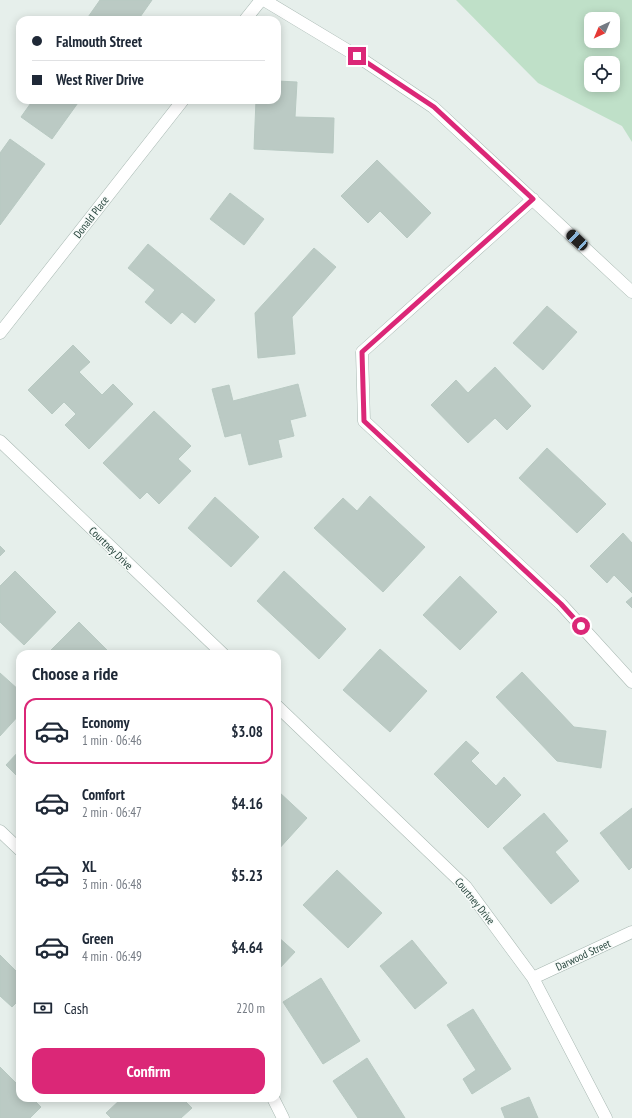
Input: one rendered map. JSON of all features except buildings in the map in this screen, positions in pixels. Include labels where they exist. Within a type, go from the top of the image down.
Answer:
[{"type":"street","points":[[248,16],[261,0]]},
{"type":"street","points":[[264,0],[357,56],[434,107],[632,292]]},
{"type":"street","name":"Donald Place","points":[[0,333],[179,104]]},
{"type":"street","points":[[533,199],[362,352],[364,421],[561,604],[632,682]]},
{"type":"street","name":"Courtney Drive","points":[[0,441],[219,650]]},
{"type":"street","name":"Courtney Drive","points":[[281,710],[466,886],[533,978],[606,1118]]},
{"type":"street","points":[[0,831],[16,846]]},
{"type":"street","name":"Darwood Street","points":[[533,978],[632,932]]},
{"type":"street","points":[[275,1102],[283,1118]]},
{"type":"green space","points":[[456,0],[632,0],[632,142],[622,126],[538,83]]},
{"type":"route","points":[[357,56],[434,107],[533,199],[362,352],[364,421],[561,604],[581,626]]}]
